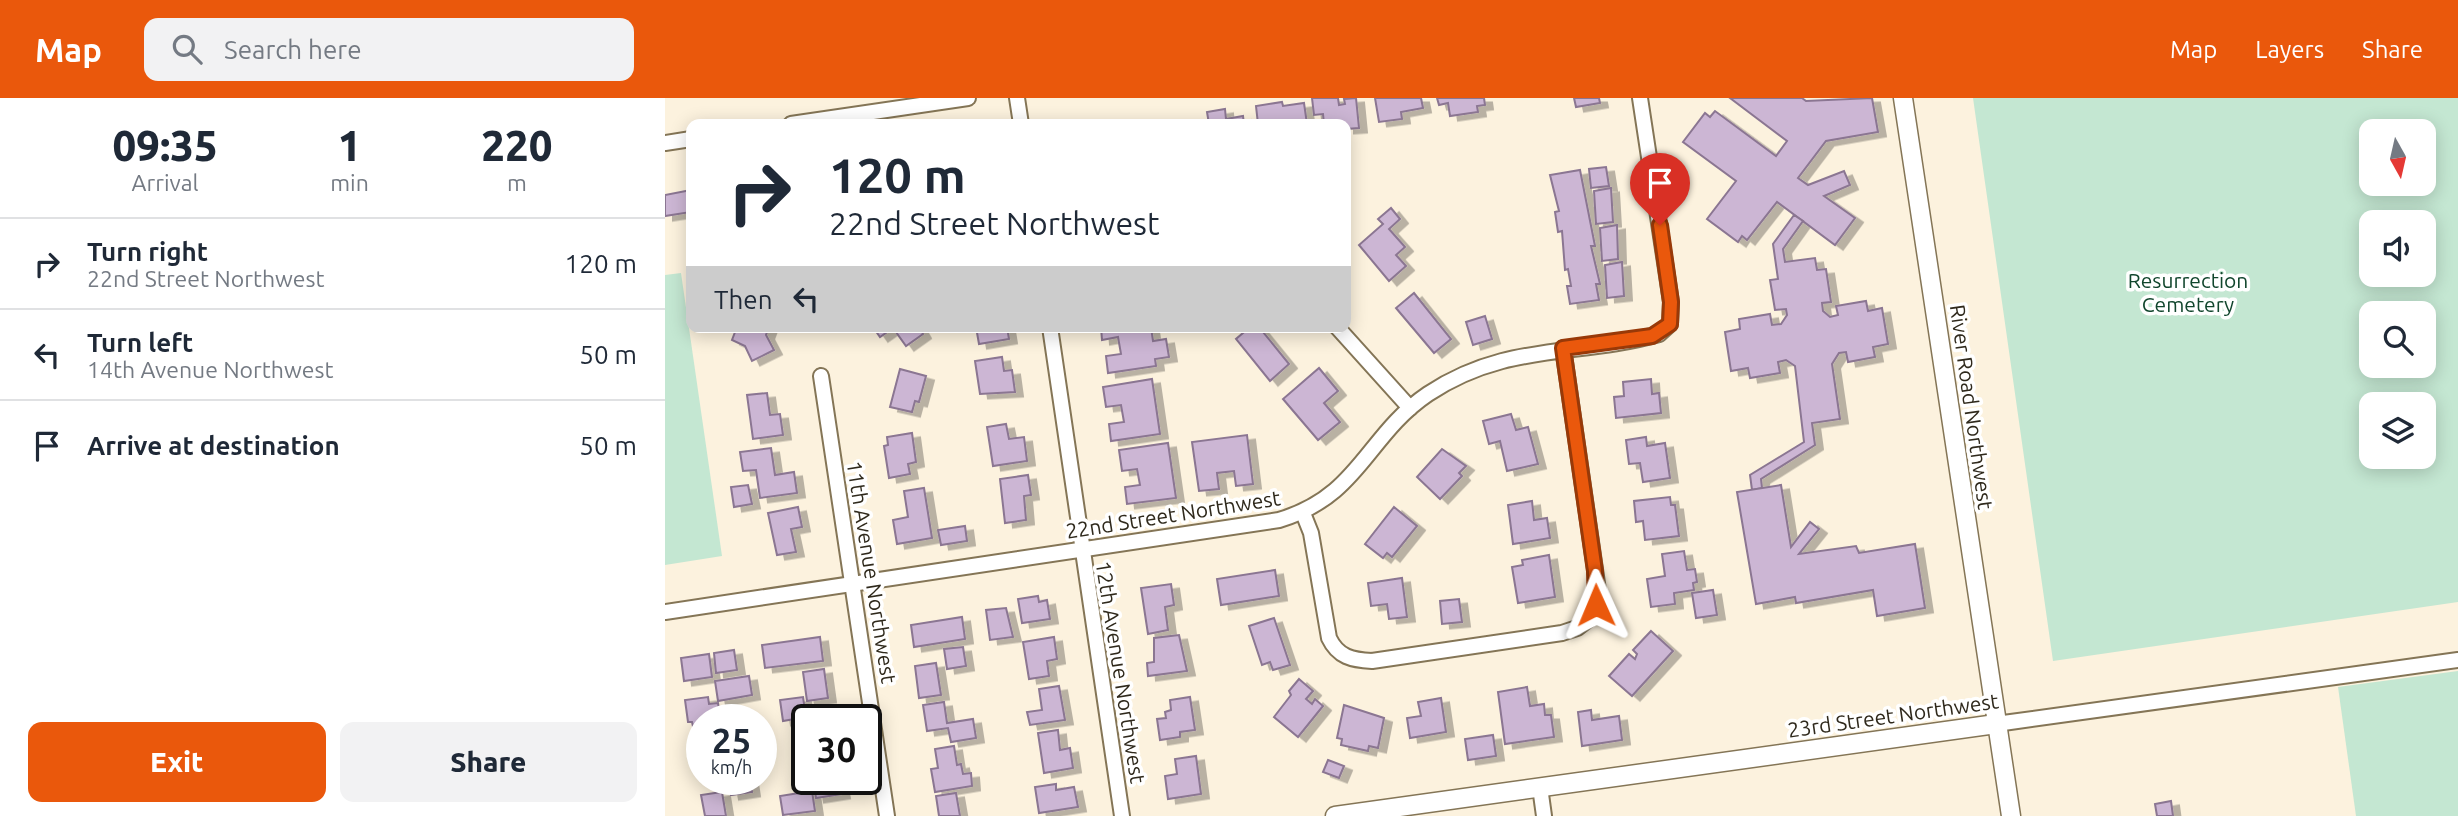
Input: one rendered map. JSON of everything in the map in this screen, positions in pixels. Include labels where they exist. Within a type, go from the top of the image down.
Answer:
[{"type":"street","points":[[825,119],[968,98]]},
{"type":"street","points":[[1017,98],[1020,119]]},
{"type":"street","name":"22nd Street Northwest","points":[[665,612],[1279,520],[1303,513],[1331,496],[1410,408],[1429,394],[1478,368],[1503,359],[1652,336],[1670,324],[1671,302],[1640,98]]},
{"type":"street","name":"River Road Northwest","points":[[1903,98],[2011,816]]},
{"type":"street","points":[[665,143],[686,140]]},
{"type":"street","name":"12th Avenue Northwest","points":[[1051,333],[1122,816]]},
{"type":"street","points":[[1342,333],[1410,408]]},
{"type":"street","points":[[1303,513],[1311,533],[1329,638],[1334,648],[1344,656],[1373,661],[1546,636],[1577,628],[1590,618],[1598,590],[1563,348]]},
{"type":"street","name":"11th Avenue Northwest","points":[[821,376],[887,816]]},
{"type":"street","name":"23rd Street Northwest","points":[[1335,816],[2458,660]]},
{"type":"street","points":[[1540,787],[1544,816]]},
{"type":"green space","name":"Resurrection Cemetery","points":[[1973,98],[2458,98],[2458,602],[2053,661]]},
{"type":"green space","points":[[681,273],[686,308],[686,333],[690,333],[722,556],[665,565],[665,275]]},
{"type":"green space","points":[[2458,671],[2458,816],[2356,816],[2338,687]]},
{"type":"building","points":[[1312,98],[1338,98],[1339,105],[1345,104],[1344,99],[1356,98],[1359,128],[1351,129],[1351,119],[1324,119],[1323,114],[1314,115]]},
{"type":"building","points":[[1375,98],[1421,98],[1423,108],[1401,112],[1402,119],[1379,122]]},
{"type":"building","points":[[1437,98],[1484,98],[1485,105],[1477,106],[1478,112],[1450,116],[1448,103],[1439,105]]},
{"type":"building","points":[[1574,98],[1599,98],[1600,103],[1576,107]]},
{"type":"building","points":[[1730,98],[1802,98],[1806,101],[1872,98],[1878,132],[1826,141],[1798,178],[1808,185],[1844,171],[1850,185],[1824,196],[1855,218],[1835,245],[1777,202],[1747,240],[1742,236],[1738,242],[1707,219],[1736,181],[1683,142],[1705,113],[1710,117],[1715,111],[1776,156],[1787,141]]},
{"type":"building","points":[[1282,102],[1283,106],[1304,103],[1306,119],[1257,119],[1256,106]]},
{"type":"building","points":[[1225,109],[1226,119],[1208,119],[1207,112]]},
{"type":"building","points":[[1606,167],[1609,186],[1591,188],[1589,169]]},
{"type":"building","points":[[1580,170],[1595,246],[1591,246],[1600,284],[1596,284],[1599,300],[1570,304],[1567,286],[1571,286],[1568,269],[1565,270],[1562,231],[1558,232],[1555,212],[1559,211],[1550,175]]},
{"type":"building","points":[[1611,188],[1613,222],[1596,224],[1594,191]]},
{"type":"building","points":[[686,191],[686,213],[665,216],[665,195]]},
{"type":"building","points":[[1391,208],[1400,219],[1389,229],[1405,247],[1396,255],[1406,266],[1389,281],[1359,245],[1383,224],[1378,219]]},
{"type":"building","points":[[1794,215],[1803,221],[1783,249],[1785,262],[1815,258],[1817,270],[1826,269],[1831,302],[1822,303],[1823,311],[1830,317],[1838,315],[1836,306],[1866,301],[1868,311],[1882,308],[1888,344],[1873,347],[1875,357],[1848,362],[1846,352],[1839,353],[1832,364],[1840,419],[1812,423],[1815,445],[1761,479],[1762,488],[1752,490],[1750,475],[1804,442],[1795,366],[1786,360],[1778,362],[1780,373],[1750,378],[1748,368],[1731,371],[1725,332],[1740,329],[1739,319],[1770,314],[1772,325],[1781,324],[1787,315],[1786,309],[1775,310],[1770,280],[1778,279],[1773,244]]},
{"type":"building","points":[[1617,225],[1618,259],[1602,261],[1600,228]]},
{"type":"building","points":[[1622,262],[1624,296],[1607,298],[1605,265]]},
{"type":"building","points":[[1414,293],[1451,339],[1434,353],[1396,308]]},
{"type":"building","points":[[1485,316],[1492,339],[1473,345],[1466,322]]},
{"type":"building","points":[[735,333],[767,333],[774,350],[752,361],[745,346],[732,340]]},
{"type":"building","points":[[897,333],[922,333],[923,334],[906,346]]},
{"type":"building","points":[[977,333],[1008,333],[1009,339],[979,344]]},
{"type":"building","points":[[1101,333],[1152,333],[1153,341],[1166,339],[1169,357],[1155,359],[1156,366],[1108,373],[1106,356],[1121,354],[1118,337],[1102,340]]},
{"type":"building","points":[[1243,333],[1264,333],[1289,364],[1270,381],[1236,339]]},
{"type":"building","points":[[1002,357],[1004,371],[1012,370],[1015,392],[980,394],[975,361]]},
{"type":"building","points":[[1319,368],[1338,391],[1324,403],[1340,422],[1318,440],[1283,399]]},
{"type":"building","points":[[900,369],[926,376],[919,402],[915,401],[912,412],[890,407]]},
{"type":"building","points":[[1152,379],[1160,434],[1111,441],[1109,424],[1124,422],[1121,405],[1106,407],[1103,387]]},
{"type":"building","points":[[1651,379],[1652,394],[1659,393],[1661,413],[1616,418],[1614,397],[1624,396],[1623,382]]},
{"type":"building","points":[[767,393],[770,415],[780,414],[783,435],[753,439],[747,395]]},
{"type":"building","points":[[1511,414],[1516,430],[1528,427],[1538,464],[1507,471],[1500,441],[1489,444],[1483,421]]},
{"type":"building","points":[[1006,424],[1009,439],[1024,437],[1027,461],[993,466],[987,427]]},
{"type":"building","points":[[912,433],[916,462],[908,464],[910,474],[889,478],[884,446],[888,445],[887,437]]},
{"type":"building","points":[[1247,435],[1253,484],[1236,486],[1234,471],[1217,473],[1219,489],[1199,491],[1192,442]]},
{"type":"building","points":[[1646,437],[1647,446],[1665,443],[1670,478],[1643,482],[1640,463],[1629,464],[1626,440]]},
{"type":"building","points":[[1168,443],[1176,498],[1127,504],[1125,487],[1140,485],[1137,469],[1122,471],[1119,450]]},
{"type":"building","points":[[771,448],[775,475],[794,472],[797,493],[760,498],[756,470],[743,471],[740,452]]},
{"type":"building","points":[[1442,449],[1466,466],[1459,473],[1462,476],[1440,499],[1417,477]]},
{"type":"building","points":[[1028,475],[1031,495],[1024,496],[1026,520],[1005,523],[1000,479]]},
{"type":"building","points":[[748,485],[752,504],[734,507],[731,487]]},
{"type":"building","points":[[1781,485],[1791,547],[1810,522],[1819,529],[1799,554],[1856,546],[1859,553],[1915,544],[1925,608],[1877,616],[1873,590],[1796,603],[1795,597],[1756,604],[1737,492]]},
{"type":"building","points":[[924,488],[932,538],[897,544],[893,520],[908,517],[904,491]]},
{"type":"building","points":[[1670,497],[1671,505],[1675,505],[1679,536],[1645,540],[1643,521],[1636,522],[1634,501]]},
{"type":"building","points":[[1532,501],[1534,520],[1547,518],[1550,538],[1513,544],[1508,505]]},
{"type":"building","points":[[798,507],[802,527],[791,529],[796,552],[777,555],[768,513]]},
{"type":"building","points":[[1394,507],[1417,526],[1392,557],[1387,553],[1383,558],[1365,544]]},
{"type":"building","points":[[965,526],[967,541],[941,545],[938,530]]},
{"type":"building","points":[[1684,551],[1687,570],[1695,569],[1697,582],[1693,583],[1694,590],[1674,593],[1675,604],[1651,607],[1647,579],[1665,576],[1662,554]]},
{"type":"building","points":[[1549,555],[1555,597],[1518,603],[1512,567],[1523,565],[1522,560]]},
{"type":"building","points":[[1275,570],[1279,596],[1221,605],[1217,579]]},
{"type":"building","points":[[1402,578],[1407,617],[1389,619],[1387,604],[1371,606],[1368,583]]},
{"type":"building","points":[[1171,584],[1174,605],[1165,607],[1168,630],[1148,634],[1141,588]]},
{"type":"building","points":[[1713,590],[1717,615],[1696,618],[1692,593]]},
{"type":"building","points":[[1038,596],[1039,602],[1047,600],[1050,619],[1022,623],[1018,599]]},
{"type":"building","points":[[1459,599],[1462,622],[1442,624],[1440,601]]},
{"type":"building","points":[[1006,608],[1013,637],[990,640],[986,610]]},
{"type":"building","points":[[962,617],[965,639],[914,647],[911,625]]},
{"type":"building","points":[[1274,618],[1290,665],[1273,670],[1270,662],[1262,665],[1249,626]]},
{"type":"building","points":[[1651,631],[1673,651],[1632,696],[1609,676],[1629,654],[1635,659],[1637,654],[1633,650]]},
{"type":"building","points":[[1179,635],[1187,671],[1148,676],[1147,663],[1154,662],[1154,638]]},
{"type":"building","points":[[820,637],[823,661],[765,668],[762,645]]},
{"type":"building","points":[[1054,637],[1057,659],[1047,661],[1049,676],[1029,679],[1023,642]]},
{"type":"building","points":[[963,647],[966,666],[947,669],[944,649]]},
{"type":"building","points":[[734,650],[737,670],[716,673],[714,653]]},
{"type":"building","points":[[709,654],[712,677],[684,681],[681,658]]},
{"type":"building","points":[[936,663],[941,695],[919,698],[915,666]]},
{"type":"building","points":[[824,669],[828,698],[807,701],[803,672]]},
{"type":"building","points":[[749,676],[752,695],[718,701],[715,681]]},
{"type":"building","points":[[1299,679],[1313,691],[1306,699],[1312,704],[1315,699],[1323,706],[1298,737],[1274,717],[1291,695],[1289,691]]},
{"type":"building","points":[[1059,686],[1065,720],[1030,725],[1027,712],[1042,710],[1039,689]]},
{"type":"building","points":[[1527,687],[1530,706],[1544,704],[1545,715],[1551,715],[1554,737],[1505,744],[1498,692]]},
{"type":"building","points":[[708,697],[709,704],[686,704],[686,707],[685,700]]},
{"type":"building","points":[[803,697],[804,704],[791,704],[791,720],[783,721],[780,700]]},
{"type":"building","points":[[1190,697],[1195,730],[1180,732],[1180,737],[1160,740],[1157,719],[1166,718],[1165,712],[1171,710],[1170,700]]},
{"type":"building","points":[[1441,698],[1446,732],[1410,738],[1407,718],[1421,716],[1418,702]]},
{"type":"building","points":[[944,702],[947,723],[973,719],[976,738],[951,742],[948,728],[927,731],[923,705]]},
{"type":"building","points":[[1344,705],[1384,718],[1378,748],[1369,746],[1368,751],[1341,745],[1342,739],[1337,738]]},
{"type":"building","points":[[1591,710],[1592,720],[1619,716],[1622,740],[1582,746],[1578,712]]},
{"type":"building","points":[[1058,730],[1060,750],[1070,748],[1073,768],[1044,773],[1038,733]]},
{"type":"building","points":[[1493,735],[1496,756],[1468,760],[1465,739]]},
{"type":"building","points":[[954,746],[957,765],[961,764],[963,774],[971,773],[972,786],[935,792],[931,769],[938,768],[935,749]]},
{"type":"building","points":[[1196,756],[1201,794],[1168,799],[1165,776],[1177,774],[1175,759]]},
{"type":"building","points":[[1328,760],[1344,766],[1339,778],[1323,772]]},
{"type":"building","points":[[1056,784],[1056,790],[1074,787],[1078,807],[1039,813],[1035,787]]},
{"type":"building","points":[[956,793],[960,816],[939,816],[936,796]]},
{"type":"building","points":[[701,795],[722,795],[726,816],[705,816]]},
{"type":"building","points":[[813,795],[815,811],[783,815],[780,796]]},
{"type":"building","points":[[2171,801],[2173,816],[2157,816],[2155,804]]},
{"type":"route","points":[[1596,605],[1598,590],[1563,348],[1652,336],[1660,334],[1670,324],[1671,302],[1660,225]]}]
